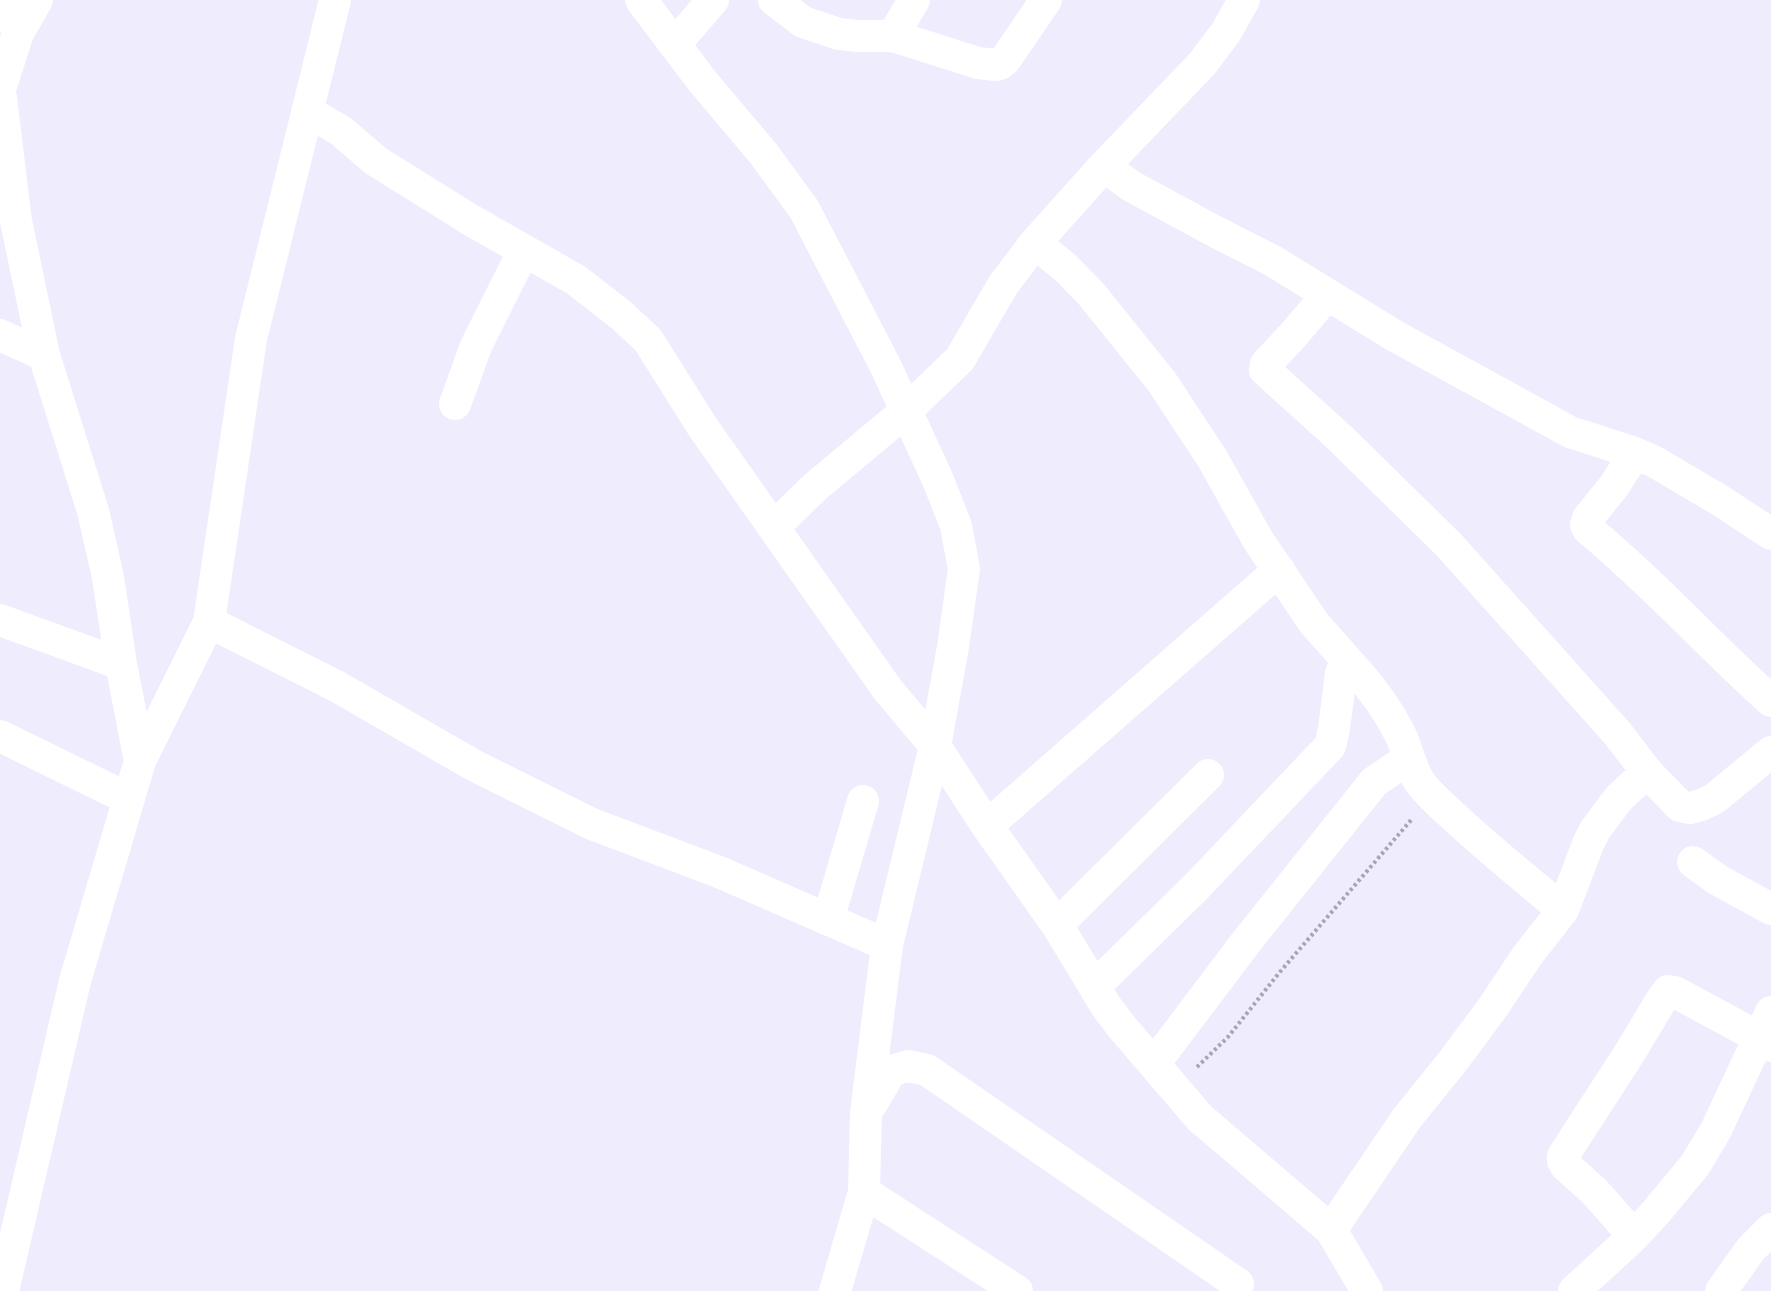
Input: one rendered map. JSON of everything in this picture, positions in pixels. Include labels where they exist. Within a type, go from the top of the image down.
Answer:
[{"type":"street","points":[[6,0],[18,33]]},
{"type":"street","points":[[36,0],[18,33],[0,89],[16,221],[44,355],[93,511],[108,577],[121,664],[140,761]]},
{"type":"street","points":[[3,1291],[75,981],[140,761],[209,622],[251,339],[335,0]]},
{"type":"street","points":[[641,0],[804,208],[886,367],[938,480],[956,526],[964,569],[953,646],[934,746],[887,945],[866,1113],[864,1192],[835,1291]]},
{"type":"street","points":[[675,44],[713,0]]},
{"type":"street","points":[[774,0],[803,22],[818,28],[839,34],[893,36],[978,63],[996,65],[1005,60],[1046,0]]},
{"type":"street","points":[[893,36],[914,0]]},
{"type":"street","points":[[774,527],[814,487],[906,411],[960,359],[1004,285],[1035,243],[1104,166],[1202,64],[1226,32],[1244,0]]},
{"type":"street","points":[[307,111],[341,131],[376,161],[469,219],[576,280],[621,315],[648,340],[702,426],[888,690],[934,746],[1057,925],[1106,1006],[1121,1026],[1200,1118],[1331,1230],[1367,1291]]},
{"type":"street","points":[[1104,166],[1131,186],[1273,261],[1395,336],[1570,432],[1635,453],[1655,462],[1771,534]]},
{"type":"street","points":[[1035,243],[1066,268],[1092,295],[1161,382],[1212,458],[1258,540],[1314,623],[1386,707],[1420,781],[1432,796],[1470,832],[1563,910]]},
{"type":"street","points":[[455,404],[476,346],[524,250]]},
{"type":"street","points":[[1327,295],[1266,364],[1265,370],[1340,438],[1449,545],[1618,734],[1647,772],[1680,806],[1690,808],[1701,805],[1720,795],[1771,752]]},
{"type":"street","points":[[0,336],[44,355]]},
{"type":"street","points":[[1635,453],[1614,486],[1588,518],[1586,525],[1588,529],[1771,701]]},
{"type":"street","points":[[987,826],[1279,570]]},
{"type":"street","points":[[0,620],[121,664]]},
{"type":"street","points":[[209,622],[338,687],[475,766],[592,824],[719,872],[887,945]]},
{"type":"street","points":[[1095,986],[1205,878],[1330,746],[1341,673],[1352,666]]},
{"type":"street","points":[[0,736],[129,799]]},
{"type":"street","points":[[1154,1064],[1243,946],[1374,782],[1409,758]]},
{"type":"street","points":[[1331,1230],[1407,1118],[1454,1061],[1563,910],[1595,831],[1619,798],[1647,772]]},
{"type":"street","points":[[1057,925],[1208,775]]},
{"type":"street","points":[[828,920],[863,801]]},
{"type":"street","points":[[1693,862],[1718,880],[1771,909]]},
{"type":"street","points":[[1574,1291],[1634,1236],[1695,1165],[1716,1130],[1767,1032],[1672,991],[1666,994],[1658,1006],[1563,1156],[1566,1166],[1594,1191],[1634,1236]]},
{"type":"street","points":[[866,1113],[891,1071],[908,1066],[927,1070],[1238,1284]]},
{"type":"street","points":[[864,1192],[1017,1291]]},
{"type":"street","points":[[1721,1291],[1751,1249],[1771,1230]]},
{"type":"path","points":[[1174,1089],[1228,1037],[1324,919],[1432,796]]}]
